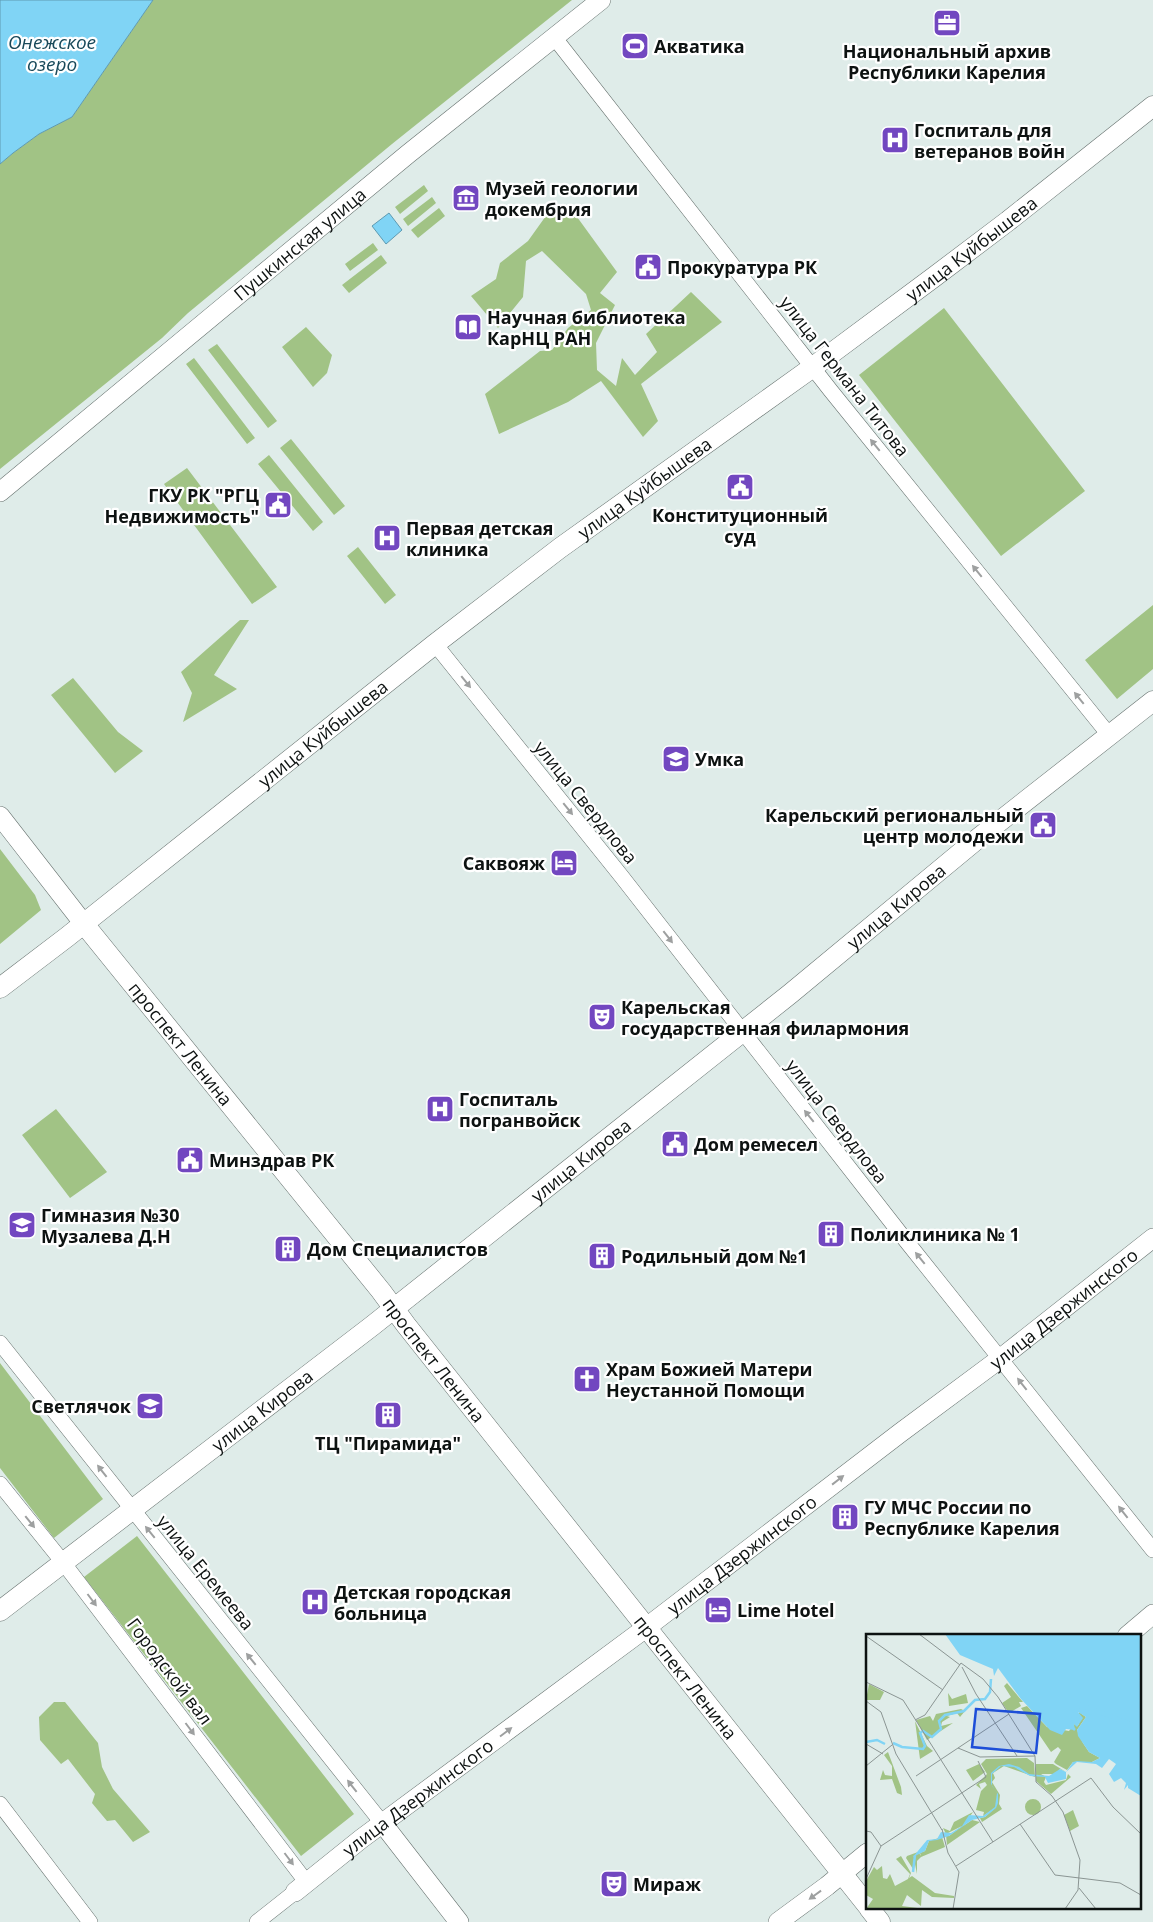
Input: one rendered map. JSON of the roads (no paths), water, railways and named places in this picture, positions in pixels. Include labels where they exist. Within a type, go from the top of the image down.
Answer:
[{"type":"main road","name":"улица Куйбышева","points":[[0,988],[84,924],[435,644],[560,548],[813,367],[1008,221],[1153,106]]},
{"type":"main road","name":"улица Кирова","points":[[0,1611],[62,1561],[132,1510],[394,1308],[742,1031],[976,840],[1153,701]]},
{"type":"main road","name":"проспект Ленина","points":[[84,924],[394,1308],[866,1904]]},
{"type":"main road","name":"проспект Ленина","points":[[870,1910],[880,1922]]},
{"type":"street","name":"Пушкинская улица","points":[[0,492],[400,160],[601,0]]},
{"type":"street","name":"улица Германа Титова","points":[[554,37],[813,367],[1110,736]]},
{"type":"street","name":"улица Свердлова","points":[[435,644],[622,877],[1153,1550]]},
{"type":"street","name":"проспект Ленина","points":[[0,816],[84,924]]},
{"type":"street","name":"улица Дзержинского","points":[[257,1922],[383,1824],[647,1627],[900,1432],[1001,1358],[1153,1238]]},
{"type":"street","name":"улица Еремеева","points":[[0,1343],[383,1824]]},
{"type":"street","name":"Городской вал","points":[[0,1484],[62,1561],[301,1888]]},
{"type":"street","points":[[1129,1634],[1153,1614]]},
{"type":"street","points":[[0,1804],[90,1922]]},
{"type":"street","points":[[383,1824],[459,1922]]},
{"type":"street","points":[[778,1922],[866,1854]]},
{"type":"water","name":"Онежское озеро","points":[[0,0],[153,0],[72,117],[39,134],[0,164]]},
{"type":"water","points":[[389,213],[402,230],[386,244],[372,226]]},
{"type":"place","name":"Национальный архив Республики Карелия","points":[[947,23]]},
{"type":"place","name":"Акватика","points":[[635,46]]},
{"type":"place","name":"Госпиталь для ветеранов войн","points":[[895,140]]},
{"type":"place","name":"Музей геологии докембрия","points":[[466,198]]},
{"type":"place","name":"Прокуратура РК","points":[[648,267]]},
{"type":"place","name":"Научная библиотека КарНЦ РАН","points":[[468,327]]},
{"type":"place","name":"Конституционный суд","points":[[740,487]]},
{"type":"place","name":"ГКУ РК \"РГЦ Недвижимость\"","points":[[278,505]]},
{"type":"place","name":"Первая детская клиника","points":[[387,538]]},
{"type":"place","name":"Умка","points":[[676,759]]},
{"type":"place","name":"Карельский региональный центр молодежи","points":[[1043,825]]},
{"type":"place","name":"Саквояж","points":[[564,863]]},
{"type":"place","name":"Карельская государственная филармония","points":[[602,1017]]},
{"type":"place","name":"Госпиталь погранвойск","points":[[440,1109]]},
{"type":"place","name":"Дом ремесел","points":[[675,1144]]},
{"type":"place","name":"Минздрав РК","points":[[190,1160]]},
{"type":"place","name":"Гимназия №30 Музалева Д.Н","points":[[22,1225]]},
{"type":"place","name":"Поликлиника № 1","points":[[831,1234]]},
{"type":"place","name":"Дом Специалистов","points":[[288,1249]]},
{"type":"place","name":"Родильный дом №1","points":[[602,1256]]},
{"type":"place","name":"Храм Божией Матери Неустанной Помощи","points":[[587,1379]]},
{"type":"place","name":"Светлячок","points":[[150,1406]]},
{"type":"place","name":"ТЦ \"Пирамида\"","points":[[388,1415]]},
{"type":"place","name":"ГУ МЧС России по Республике Карелия","points":[[845,1517]]},
{"type":"place","name":"Детская городская больница","points":[[315,1602]]},
{"type":"place","name":"Lime Hotel","points":[[718,1610]]},
{"type":"place","name":"Мираж","points":[[614,1884]]}]
